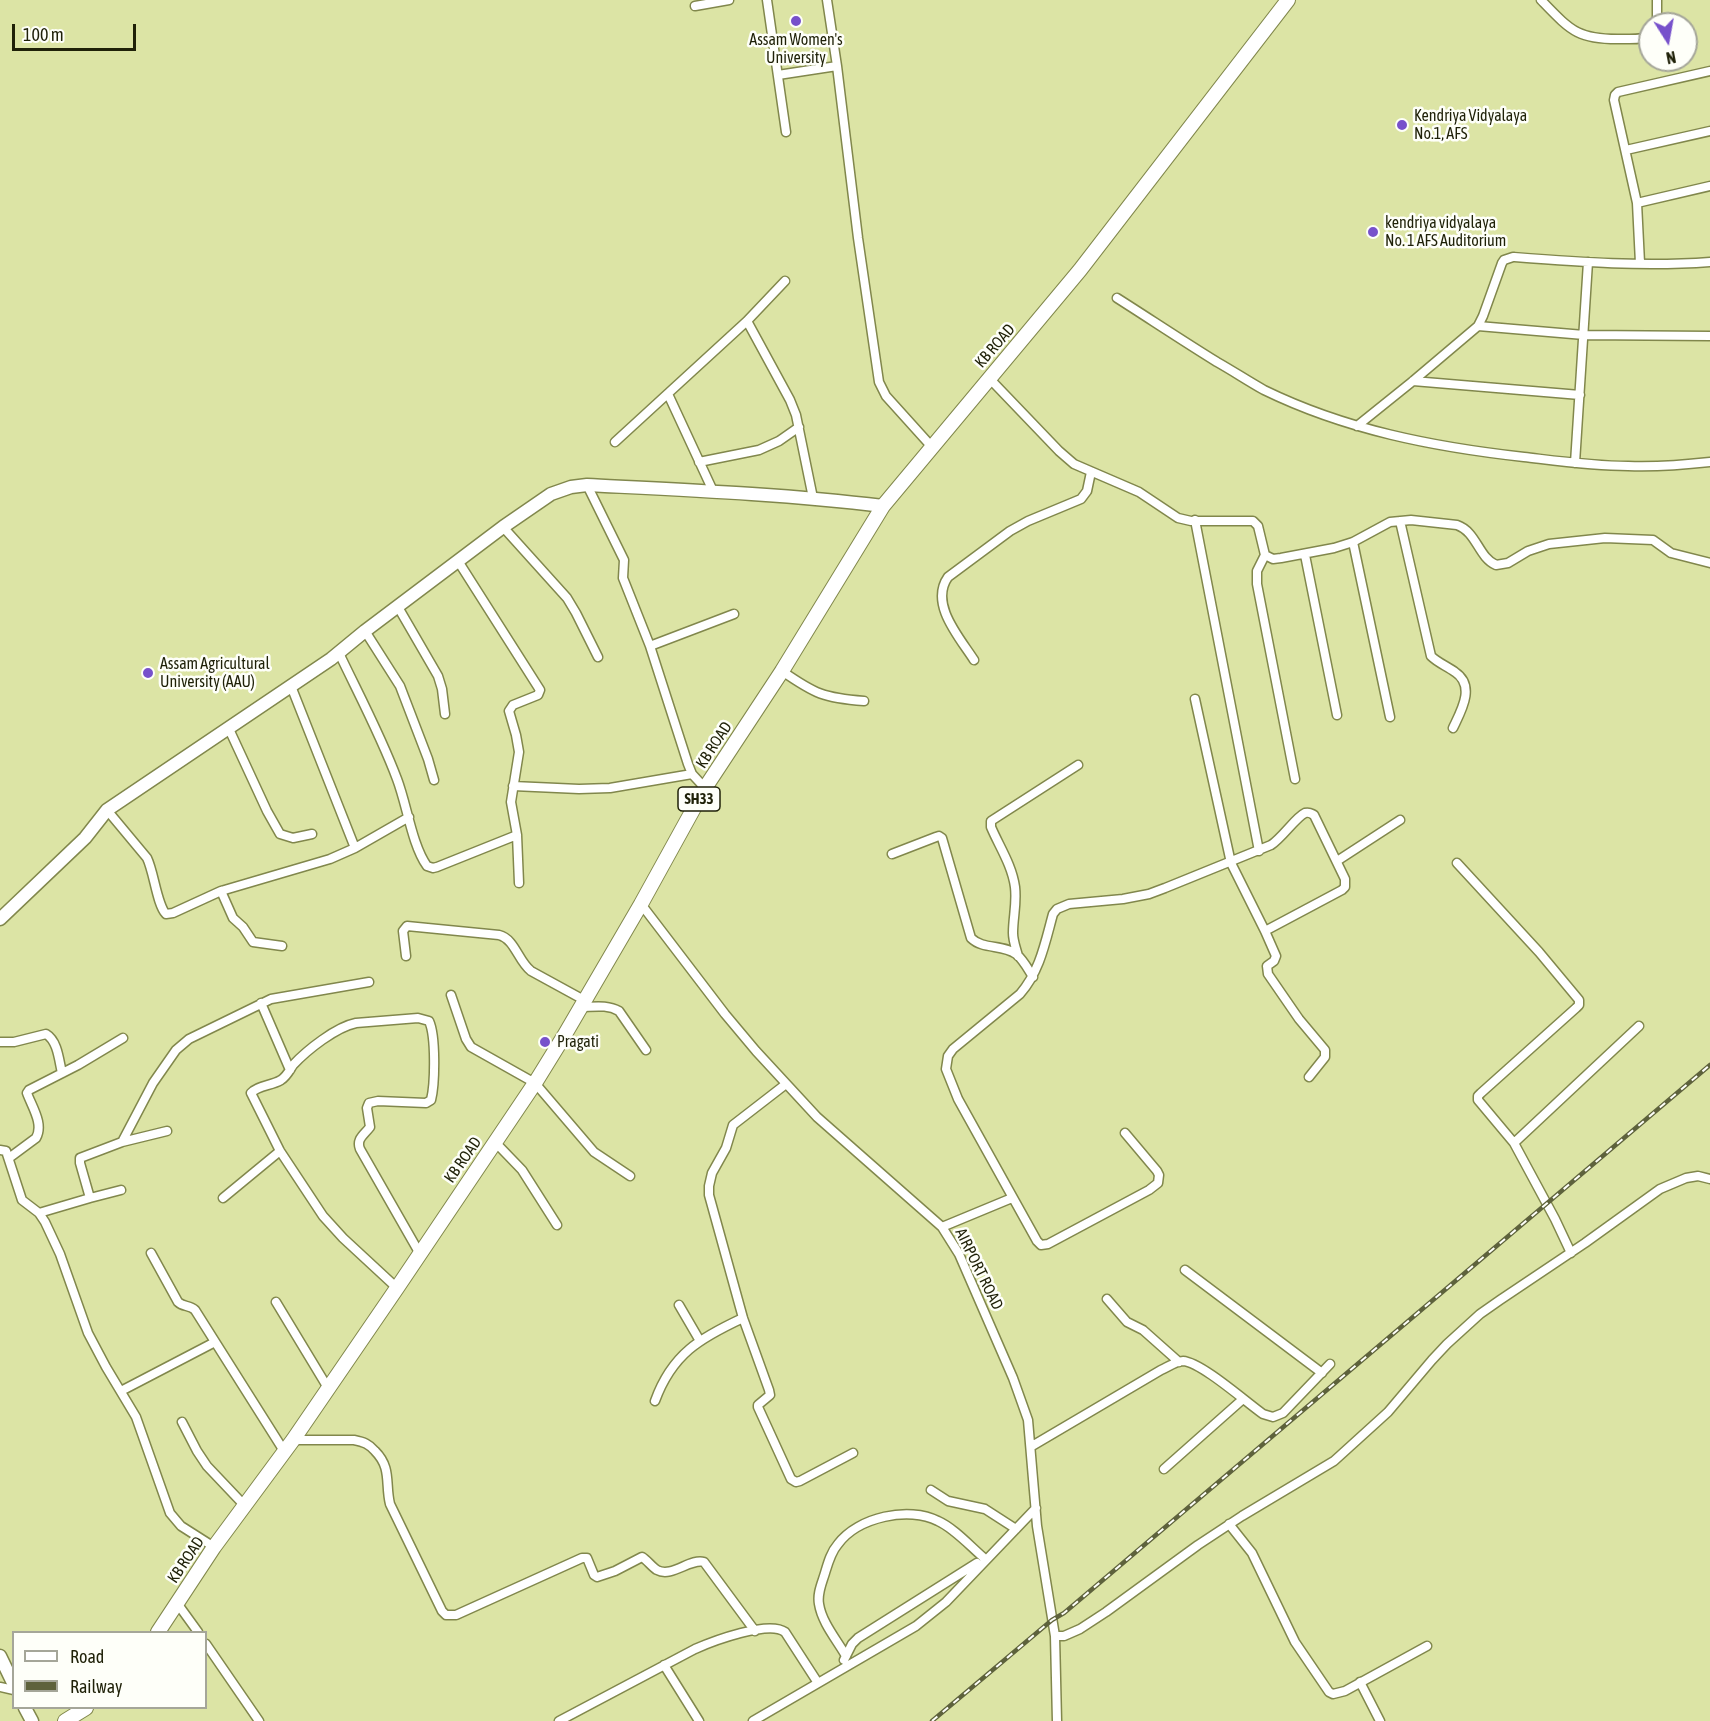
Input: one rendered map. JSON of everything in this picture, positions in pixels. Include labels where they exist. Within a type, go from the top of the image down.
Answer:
[{"type":"main road","name":"KB ROAD","points":[[159,1631],[214,1547],[293,1440],[535,1083],[641,904],[705,788],[782,671],[883,506],[1080,270],[1288,0]]},
{"type":"main road","points":[[0,919],[85,838],[107,810],[339,653],[503,527],[551,494],[571,487],[587,485],[813,498],[883,506]]},
{"type":"main road","points":[[0,1656],[12,1681]]},
{"type":"main road","points":[[65,1721],[83,1709]]},
{"type":"street","points":[[695,6],[729,0]]},
{"type":"street","points":[[767,0],[786,132]]},
{"type":"street","points":[[826,0],[837,66],[858,238],[879,382],[886,396],[932,447]]},
{"type":"street","points":[[1541,0],[1581,35],[1611,39],[1638,39]]},
{"type":"street","points":[[778,75],[837,66]]},
{"type":"street","points":[[1640,263],[1637,203],[1614,100],[1615,95],[1618,92],[1710,71]]},
{"type":"street","points":[[1626,150],[1710,131]]},
{"type":"street","points":[[1637,203],[1710,186]]},
{"type":"street","points":[[1357,426],[1478,326],[1504,260],[1513,257],[1588,262],[1710,262]]},
{"type":"street","points":[[1575,463],[1588,262]]},
{"type":"street","points":[[615,442],[747,321],[784,281]]},
{"type":"street","points":[[1117,298],[1263,389],[1357,426],[1429,443],[1575,463],[1674,466],[1710,462]]},
{"type":"street","points":[[747,321],[790,400],[800,427],[813,498]]},
{"type":"street","points":[[1478,326],[1584,335],[1710,336]]},
{"type":"street","points":[[989,378],[1074,464],[1139,492],[1178,518],[1253,521],[1258,526],[1265,555],[1257,571],[1257,584],[1295,779]]},
{"type":"street","points":[[1413,381],[1580,395]]},
{"type":"street","points":[[668,394],[713,491]]},
{"type":"street","points":[[699,462],[759,450],[779,441],[800,427]]},
{"type":"street","points":[[974,660],[945,610],[941,596],[944,582],[953,573],[1028,520],[1081,499],[1087,491],[1091,472]]},
{"type":"street","points":[[587,485],[624,560],[623,578],[650,646],[692,774],[705,788]]},
{"type":"street","points":[[1194,520],[1259,851]]},
{"type":"street","points":[[1400,521],[1431,656],[1459,675],[1465,685],[1465,700],[1453,728]]},
{"type":"street","points":[[1265,555],[1273,559],[1305,555],[1353,542],[1390,522],[1426,521],[1463,527],[1472,535],[1487,560],[1496,566],[1508,563],[1528,551],[1549,544],[1605,538],[1653,540],[1671,553],[1710,563]]},
{"type":"street","points":[[503,527],[572,604],[598,657]]},
{"type":"street","points":[[1353,542],[1390,717]]},
{"type":"street","points":[[1305,555],[1337,715]]},
{"type":"street","points":[[458,561],[540,690],[538,695],[513,705],[509,711],[519,752],[511,802],[517,835],[519,883]]},
{"type":"street","points":[[398,607],[438,676],[445,714]]},
{"type":"street","points":[[650,646],[734,614]]},
{"type":"street","points":[[365,631],[400,686],[434,780]]},
{"type":"street","points":[[339,653],[390,761],[425,864],[437,867],[517,835]]},
{"type":"street","points":[[782,671],[813,692],[864,701]]},
{"type":"street","points":[[291,686],[355,848]]},
{"type":"street","points":[[1195,699],[1231,863],[1276,956],[1274,961],[1267,966],[1268,974],[1299,1019],[1325,1050],[1325,1058],[1309,1077]]},
{"type":"street","points":[[229,729],[280,834],[292,838],[312,834]]},
{"type":"street","points":[[1018,956],[1013,937],[1016,905],[1012,874],[990,823],[994,818],[1078,765]]},
{"type":"street","points":[[513,786],[610,788],[692,774]]},
{"type":"street","points":[[107,810],[147,858],[166,914],[221,891],[312,865],[355,848],[409,817]]},
{"type":"street","points":[[1125,1133],[1159,1175],[1158,1183],[1149,1190],[1045,1245],[1041,1245],[1012,1198],[958,1099],[945,1063],[953,1049],[1020,994],[1033,977],[1053,914],[1057,909],[1069,904],[1149,894],[1231,863],[1278,841],[1300,816],[1307,812],[1314,815],[1346,883],[1342,890],[1265,931]]},
{"type":"street","points":[[1336,861],[1400,820]]},
{"type":"street","points":[[892,854],[939,836],[942,838],[971,938],[978,944],[1011,951],[1018,956],[1033,977]]},
{"type":"street","points":[[1457,863],[1539,952],[1579,1000],[1576,1008],[1478,1096],[1478,1100],[1514,1143],[1571,1253]]},
{"type":"street","points":[[221,891],[234,918],[253,942],[282,946]]},
{"type":"street","name":"AIRPORT ROAD","points":[[641,904],[739,1032],[786,1084],[843,1142],[942,1227],[959,1254],[1026,1412],[1032,1446],[1041,1553],[1055,1636],[1058,1721]]},
{"type":"street","points":[[406,956],[403,932],[407,926],[499,934],[508,939],[520,960],[531,971],[582,1004],[619,1011],[646,1050]]},
{"type":"street","points":[[122,1142],[153,1083],[170,1058],[181,1045],[198,1033],[280,996],[369,982]]},
{"type":"street","points":[[450,995],[471,1047],[535,1083],[594,1152],[630,1176]]},
{"type":"street","points":[[261,1003],[290,1070]]},
{"type":"street","points":[[397,1288],[328,1223],[280,1151],[251,1093],[282,1079],[300,1059],[341,1027],[356,1023],[418,1018],[429,1021],[432,1027],[434,1040],[431,1100],[426,1103],[378,1101],[369,1103],[367,1108],[370,1127],[358,1143],[420,1254]]},
{"type":"street","points":[[1514,1143],[1639,1026]]},
{"type":"street","points":[[0,1042],[14,1042],[46,1034],[54,1042],[62,1073]]},
{"type":"street","points":[[9,1158],[36,1138],[39,1133],[28,1090],[123,1038]]},
{"type":"street","points":[[786,1084],[733,1125],[728,1142],[712,1173],[711,1200],[743,1318],[769,1390],[770,1395],[758,1407],[791,1479],[800,1481],[853,1453]]},
{"type":"street","points":[[90,1198],[79,1160],[83,1156],[122,1142],[167,1131]]},
{"type":"street","points":[[495,1142],[528,1178],[557,1225]]},
{"type":"street","points":[[0,1150],[6,1151],[22,1200],[45,1222],[60,1254],[88,1333],[99,1356],[140,1424],[170,1513],[181,1526],[214,1547]]},
{"type":"street","points":[[223,1198],[280,1151]]},
{"type":"street","points":[[1055,1636],[1070,1634],[1106,1612],[1229,1524],[1334,1461],[1389,1412],[1432,1360],[1463,1329],[1500,1300],[1666,1186],[1698,1176],[1710,1179]]},
{"type":"street","points":[[39,1214],[121,1190]]},
{"type":"street","points":[[942,1227],[1012,1198]]},
{"type":"street","points":[[151,1253],[178,1302],[193,1308],[284,1451]]},
{"type":"street","points":[[1185,1270],[1322,1373]]},
{"type":"street","points":[[1107,1299],[1126,1322],[1143,1330],[1179,1362]]},
{"type":"street","points":[[276,1302],[328,1388]]},
{"type":"street","points":[[679,1305],[700,1341]]},
{"type":"street","points":[[655,1401],[666,1375],[682,1357],[713,1332],[743,1318]]},
{"type":"street","points":[[121,1391],[215,1342]]},
{"type":"street","points":[[1032,1446],[1161,1370],[1179,1362],[1186,1361],[1200,1367],[1268,1416],[1278,1416],[1283,1413],[1330,1364]]},
{"type":"street","points":[[1164,1469],[1243,1399]]},
{"type":"street","points":[[182,1422],[207,1466],[244,1505]]},
{"type":"street","points":[[293,1440],[363,1442],[379,1455],[386,1467],[390,1504],[446,1615],[456,1615],[582,1558],[587,1558],[597,1577],[615,1571],[642,1557],[661,1571],[672,1570],[698,1561],[705,1562],[755,1630]]},
{"type":"street","points":[[931,1490],[948,1501],[985,1509],[1016,1528]]},
{"type":"street","points":[[753,1721],[916,1626],[946,1602],[987,1556],[1036,1508]]},
{"type":"street","points":[[846,1656],[825,1620],[819,1591],[833,1552],[849,1533],[881,1518],[904,1514],[928,1517],[939,1521],[987,1556]]},
{"type":"street","points":[[1229,1524],[1252,1553],[1295,1642],[1326,1689],[1333,1694],[1427,1646]]},
{"type":"street","points":[[840,1669],[852,1644],[858,1638],[987,1556]]},
{"type":"street","points":[[177,1603],[197,1631]]},
{"type":"street","points":[[559,1721],[687,1652],[711,1642],[755,1630],[777,1628],[785,1632],[818,1683]]},
{"type":"street","points":[[207,1645],[259,1721]]},
{"type":"street","points":[[664,1665],[699,1721]]},
{"type":"street","points":[[1360,1682],[1380,1721]]},
{"type":"railway","points":[[932,1721],[1052,1620],[1064,1613],[1710,1065]]},
{"type":"place","name":"Assam Women's University","points":[[796,21]]},
{"type":"place","name":"Kendriya Vidyalaya No.1, AFS","points":[[1402,125]]},
{"type":"place","name":"kendriya vidyalaya No. 1 AFS Auditorium","points":[[1373,232]]},
{"type":"place","name":"Assam Agricultural University (AAU)","points":[[148,673]]},
{"type":"place","name":"Pragati","points":[[545,1042]]}]
